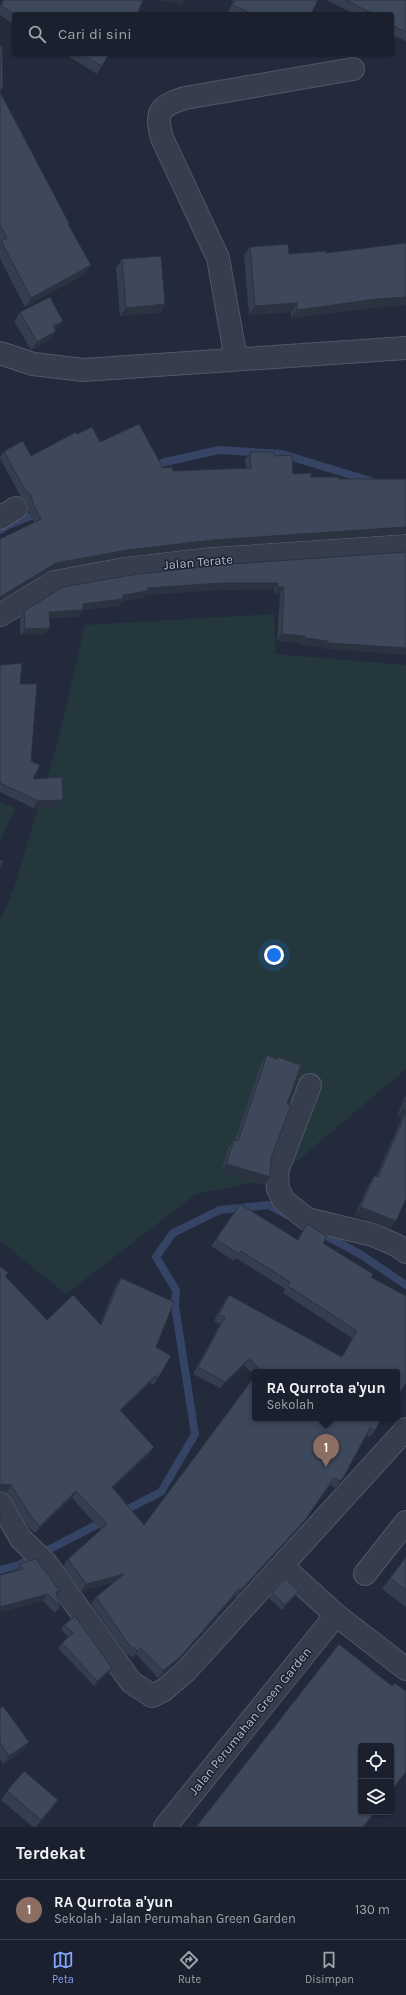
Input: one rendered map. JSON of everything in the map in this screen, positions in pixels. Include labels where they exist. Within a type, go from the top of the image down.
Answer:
[{"type":"street","points":[[236,359],[218,258],[162,138],[158,122],[160,114],[166,105],[184,98],[353,69]]},
{"type":"street","points":[[0,352],[33,364],[84,370],[406,348]]},
{"type":"street","name":"Jalan Terate","points":[[0,615],[54,582],[124,569],[210,559],[406,546]]},
{"type":"street","points":[[310,1085],[277,1171],[278,1190],[284,1201],[308,1219],[373,1235],[396,1244],[406,1252]]},
{"type":"street","points":[[0,1503],[21,1539],[46,1563],[131,1682],[152,1696],[164,1690],[184,1672],[406,1429]]},
{"type":"street","points":[[365,1574],[406,1522]]},
{"type":"street","points":[[282,1566],[336,1615],[406,1669]]},
{"type":"street","name":"Jalan Perumahan Green Garden","points":[[165,1827],[336,1615]]},
{"type":"shaded area","points":[[274,614],[276,654],[406,665],[406,1069],[277,1178],[196,1194],[66,1294],[0,1241],[0,920],[13,891],[57,745],[85,625]]},
{"type":"shaded area","points":[[0,801],[15,808],[1,840],[0,840]]},
{"type":"building","points":[[4,0],[143,0],[138,12],[12,12],[1,6]]},
{"type":"building","points":[[235,0],[318,0],[312,12],[248,12],[233,5]]},
{"type":"building","points":[[345,0],[406,0],[406,32],[394,26],[394,12],[370,12]]},
{"type":"building","points":[[0,46],[2,46],[3,88],[0,88]]},
{"type":"building","points":[[84,56],[108,56],[102,66]]},
{"type":"building","points":[[0,92],[69,223],[68,224],[91,265],[31,298],[1,241],[7,238],[0,225]]},
{"type":"building","points":[[406,243],[406,297],[377,299],[297,310],[297,303],[255,306],[250,247],[288,244],[289,254],[326,251],[326,253]]},
{"type":"building","points":[[161,256],[165,304],[126,308],[122,259]]},
{"type":"building","points":[[50,297],[63,321],[53,326],[56,331],[37,342],[20,312]]},
{"type":"building","points":[[139,424],[163,468],[172,467],[173,471],[251,468],[250,452],[274,452],[274,456],[292,455],[293,474],[311,473],[311,477],[339,477],[339,479],[406,479],[406,527],[213,540],[127,550],[56,563],[0,597],[0,539],[41,519],[33,504],[31,495],[25,490],[4,451],[23,441],[31,456],[76,432],[77,434],[92,427],[100,442]]},
{"type":"building","points":[[406,552],[406,648],[328,643],[328,641],[305,638],[305,636],[282,634],[284,587],[278,587],[278,583],[222,583],[148,588],[148,591],[123,595],[123,599],[83,604],[83,610],[49,612],[50,628],[25,629],[24,611],[63,587],[131,575],[216,565]]},
{"type":"building","points":[[22,663],[20,684],[37,684],[31,761],[40,765],[33,779],[62,777],[63,800],[38,801],[0,783],[0,665]]},
{"type":"building","points":[[0,860],[3,861],[0,869]]},
{"type":"building","points":[[267,1055],[301,1065],[287,1104],[291,1105],[271,1158],[270,1177],[226,1164],[234,1140],[238,1141]]},
{"type":"building","points":[[406,1100],[406,1110],[403,1108]]},
{"type":"building","points":[[406,1113],[406,1199],[396,1221],[361,1207],[374,1176],[378,1177]]},
{"type":"building","points":[[240,1204],[298,1240],[307,1224],[327,1236],[323,1243],[373,1274],[371,1277],[406,1296],[406,1383],[400,1393],[400,1369],[260,1369],[249,1359],[225,1382],[198,1367],[225,1317],[219,1315],[229,1295],[342,1357],[357,1331],[288,1286],[290,1282],[241,1251],[239,1254],[216,1239]]},
{"type":"building","points":[[0,1266],[8,1273],[5,1276],[47,1320],[73,1295],[101,1325],[121,1278],[174,1302],[156,1347],[171,1356],[158,1378],[155,1376],[120,1410],[154,1447],[112,1487],[144,1525],[252,1380],[252,1421],[380,1421],[375,1431],[370,1428],[343,1478],[340,1481],[334,1478],[305,1520],[241,1590],[239,1589],[181,1656],[163,1671],[141,1648],[137,1651],[134,1647],[132,1649],[96,1597],[124,1574],[86,1584],[68,1559],[107,1524],[76,1491],[40,1526],[33,1519],[11,1485],[0,1485]]},
{"type":"building","points":[[406,1557],[406,1590],[390,1578]]},
{"type":"building","points":[[36,1559],[60,1591],[56,1592],[60,1607],[48,1594],[0,1607],[0,1575],[23,1569],[19,1564]]},
{"type":"building","points":[[286,1579],[299,1591],[285,1605],[272,1593]]},
{"type":"building","points":[[75,1616],[112,1668],[97,1681],[62,1643],[73,1633],[64,1625]]},
{"type":"building","points":[[339,1644],[392,1686],[395,1683],[406,1691],[406,1772],[394,1787],[394,1743],[358,1743],[358,1815],[373,1815],[363,1827],[196,1827]]},
{"type":"building","points":[[3,1706],[29,1742],[9,1756],[0,1743],[0,1708]]},
{"type":"building","points":[[24,1771],[58,1800],[41,1820],[7,1791]]},
{"type":"waterway","points":[[152,467],[165,462],[219,450],[282,454],[374,482]]},
{"type":"waterway","points":[[0,530],[8,525],[41,512]]},
{"type":"waterway","points":[[122,1512],[161,1492],[195,1434],[175,1306],[176,1290],[156,1257],[173,1233],[220,1210],[269,1205],[287,1215]]},
{"type":"waterway","points":[[317,1231],[360,1254],[406,1285]]},
{"type":"waterway","points":[[0,1570],[19,1565],[106,1520]]},
{"type":"place","name":"RA Qurrota a'yun","points":[[326,1467]]}]
